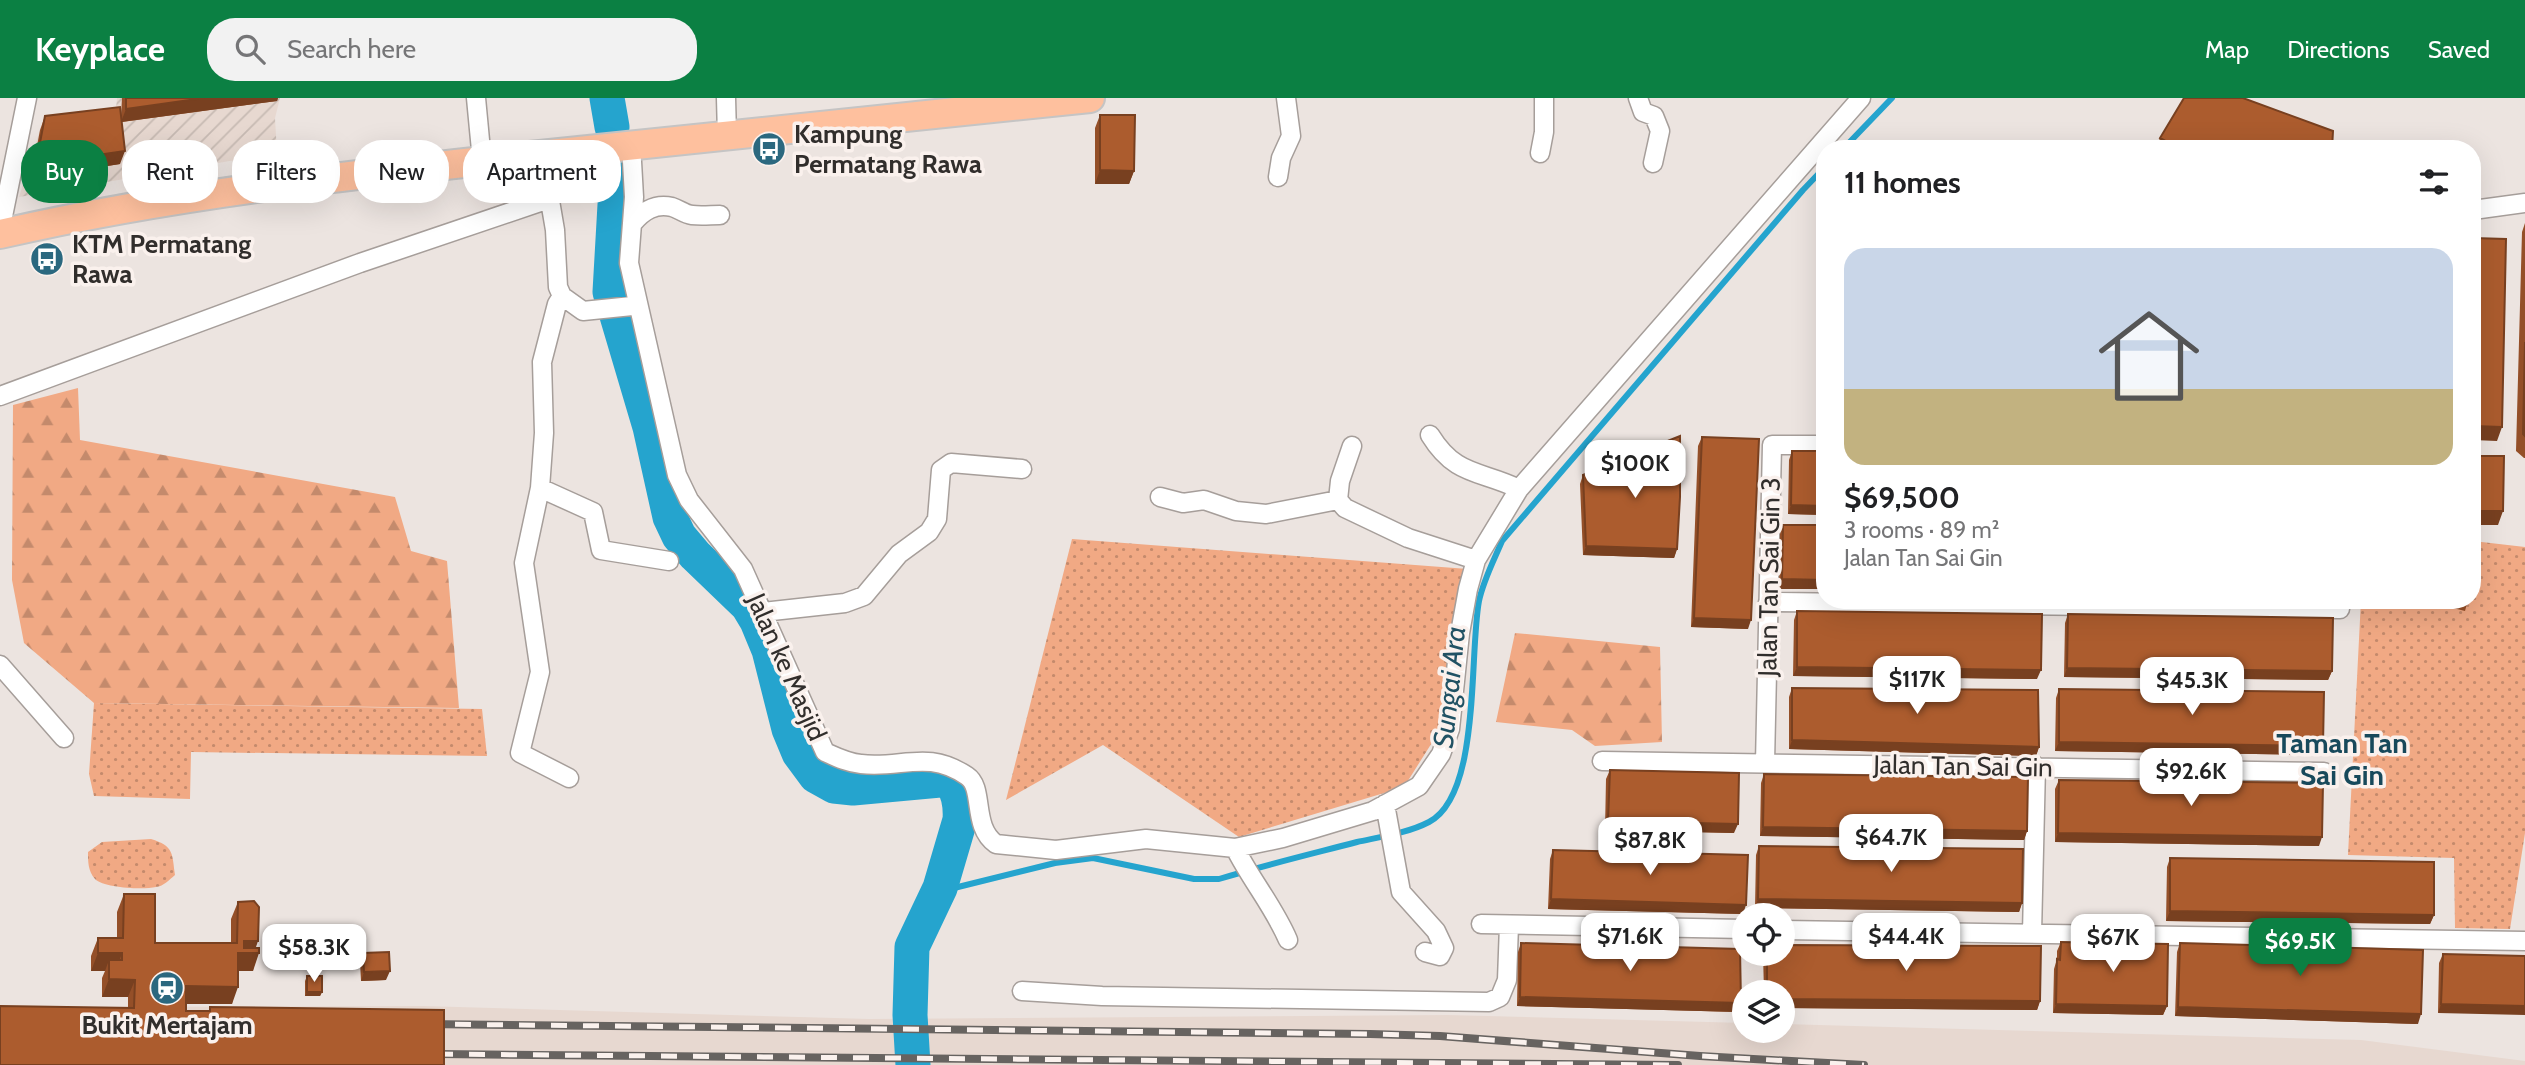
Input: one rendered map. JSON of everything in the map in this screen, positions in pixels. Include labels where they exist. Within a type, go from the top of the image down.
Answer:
[{"type":"main road","points":[[621,146],[1013,102],[1090,98]]},
{"type":"main road","points":[[0,233],[271,184],[463,163]]},
{"type":"street","points":[[0,233],[27,98]]},
{"type":"street","points":[[476,98],[480,140]]},
{"type":"street","points":[[726,98],[727,135]]},
{"type":"street","points":[[1278,177],[1281,158],[1291,136],[1286,98]]},
{"type":"street","points":[[1540,153],[1544,132],[1544,98]]},
{"type":"street","points":[[1639,98],[1643,112],[1654,116],[1660,131],[1653,163]]},
{"type":"street","name":"Jalan ke Masjid","points":[[1824,140],[1861,98]]},
{"type":"street","name":"Jalan ke Masjid","points":[[621,152],[633,223],[629,263],[634,304],[677,475],[689,500],[743,569],[825,752],[862,765],[937,761],[969,777],[975,787],[983,831],[996,844],[1056,850],[1146,839],[1237,853],[1387,807],[1419,786],[1430,773],[1441,754],[1450,729],[1460,633],[1476,561],[1519,489],[1816,149]]},
{"type":"street","points":[[0,396],[360,262],[537,203]]},
{"type":"street","points":[[550,203],[555,230],[558,287],[562,296],[583,311],[607,310],[634,304]]},
{"type":"street","points":[[2481,209],[2525,203]]},
{"type":"street","points":[[633,223],[652,207],[672,207],[695,216],[720,215]]},
{"type":"street","points":[[562,296],[557,304],[542,362],[544,433],[540,488],[524,563],[540,672],[520,753],[569,778]]},
{"type":"street","points":[[1430,435],[1439,450],[1451,462],[1467,471],[1519,489]]},
{"type":"street","name":"Jalan Tan Sai Gin 3","points":[[1765,763],[1772,445],[1816,445]]},
{"type":"street","points":[[1352,446],[1340,481],[1338,500],[1345,508],[1408,538],[1476,561]]},
{"type":"street","points":[[763,612],[845,603],[864,596],[899,554],[929,531],[937,519],[941,470],[946,465],[951,463],[1021,469]]},
{"type":"street","points":[[540,488],[593,512],[601,550],[669,561]]},
{"type":"street","points":[[1160,497],[1183,503],[1204,500],[1236,511],[1266,514],[1338,500]]},
{"type":"street","points":[[1768,603],[1816,604]]},
{"type":"street","points":[[0,664],[64,738]]},
{"type":"street","name":"Jalan Tan Sai Gin","points":[[1602,761],[2324,772]]},
{"type":"street","points":[[2032,933],[2036,766]]},
{"type":"street","points":[[1387,807],[1401,892],[1436,931],[1444,948],[1440,956],[1425,952]]},
{"type":"street","points":[[1237,853],[1279,920],[1288,940]]},
{"type":"street","points":[[1481,924],[1732,929]]},
{"type":"street","points":[[1022,992],[1102,996],[1489,1002],[1500,997],[1507,980],[1509,925]]},
{"type":"street","points":[[1795,930],[2524,935]]},
{"type":"shaded area","points":[[117,98],[280,98],[275,118],[276,140],[232,140],[232,161],[218,163],[218,140],[122,140],[122,179],[108,182],[108,140],[37,140],[40,130],[115,120]]},
{"type":"shaded area","points":[[423,1006],[869,1019],[1447,1015],[1732,1023],[1732,1043],[1795,1043],[1795,1024],[2361,1040],[2525,1061],[2525,1065],[0,1065],[0,1007]]},
{"type":"green space","points":[[78,388],[80,440],[395,497],[411,551],[447,561],[459,708],[94,703],[24,643],[12,580],[13,405]]},
{"type":"green space","points":[[1072,539],[1481,570],[1450,651],[1440,730],[1404,787],[1239,837],[1103,745],[1006,800]]},
{"type":"green space","points":[[2481,542],[2525,547],[2525,833],[2510,929],[2455,928],[2454,858],[2348,855],[2361,609],[2481,609]]},
{"type":"green space","points":[[1515,633],[1660,647],[1662,742],[1595,746],[1572,730],[1496,722]]},
{"type":"green space","points":[[94,703],[482,709],[487,756],[191,752],[190,799],[94,796],[89,774]]},
{"type":"green space","points":[[151,839],[164,844],[172,856],[175,875],[164,884],[150,888],[124,888],[95,879],[89,866],[88,852],[102,842]]},
{"type":"building","points":[[126,98],[204,98],[126,109]]},
{"type":"building","points":[[2184,98],[2243,98],[2333,131],[2332,140],[2160,138]]},
{"type":"building","points":[[120,107],[124,140],[122,151],[108,153],[108,140],[40,140],[45,116]]},
{"type":"building","points":[[1100,115],[1135,115],[1134,171],[1100,170]]},
{"type":"building","points":[[2481,238],[2506,239],[2502,427],[2481,426]]},
{"type":"building","points":[[2525,342],[2525,436],[2523,434]]},
{"type":"building","points":[[1680,436],[1677,549],[1586,546],[1583,475]]},
{"type":"building","points":[[1702,437],[1759,439],[1751,620],[1694,618]]},
{"type":"building","points":[[1792,451],[1816,451],[1816,506],[1791,505]]},
{"type":"building","points":[[2481,456],[2504,456],[2503,511],[2481,511]]},
{"type":"building","points":[[1783,525],[1816,525],[1816,580],[1782,579]]},
{"type":"building","points":[[1797,611],[2042,614],[2041,670],[1797,667]]},
{"type":"building","points":[[2068,614],[2333,618],[2332,671],[2067,668]]},
{"type":"building","points":[[1792,688],[2038,690],[2039,747],[1792,740]]},
{"type":"building","points":[[2059,689],[2324,692],[2323,746],[2059,742]]},
{"type":"building","points":[[1610,770],[1739,773],[1738,824],[1608,821]]},
{"type":"building","points":[[1764,774],[2028,777],[2027,831],[1763,827]]},
{"type":"building","points":[[2059,780],[2323,783],[2322,837],[2058,833]]},
{"type":"building","points":[[1759,846],[2023,849],[2022,903],[1758,899]]},
{"type":"building","points":[[1553,850],[1748,855],[1746,903],[1551,899]]},
{"type":"building","points":[[2170,858],[2434,862],[2434,915],[2170,911]]},
{"type":"building","name":"Bukit Mertajam","points":[[124,894],[155,894],[155,943],[237,943],[238,902],[254,901],[259,907],[258,941],[244,941],[244,948],[259,948],[259,953],[238,953],[238,987],[186,986],[186,1011],[210,1011],[210,1007],[444,1010],[444,1065],[0,1065],[0,1006],[134,1008],[135,980],[109,979],[109,960],[122,960],[122,953],[98,953],[98,938],[123,938]]},
{"type":"building","points":[[303,937],[348,938],[347,959],[303,958]]},
{"type":"building","points":[[2061,942],[2168,944],[2167,1006],[2056,1004],[2057,959],[2060,960]]},
{"type":"building","points":[[1521,943],[1732,949],[1732,966],[1740,966],[1741,980],[1732,980],[1732,1003],[1520,997]]},
{"type":"building","points":[[2180,943],[2423,950],[2421,1014],[2178,1007]]},
{"type":"building","points":[[1795,945],[2041,946],[2040,1001],[1795,999],[1795,980],[1767,980],[1767,966],[1795,966]]},
{"type":"building","points":[[389,952],[390,971],[364,972],[363,953]]},
{"type":"building","points":[[2443,954],[2525,956],[2525,1006],[2441,1004]]},
{"type":"building","points":[[307,976],[322,976],[322,992],[307,992]]},
{"type":"waterway","points":[[607,98],[612,127]]},
{"type":"waterway","name":"Sungai Ara","points":[[1852,140],[1892,98]]},
{"type":"waterway","name":"Sungai Ara","points":[[940,888],[954,888],[1055,863],[1093,858],[1194,879],[1219,879],[1403,832],[1429,822],[1446,807],[1457,784],[1465,754],[1479,601],[1502,541],[1816,176]]},
{"type":"waterway","points":[[615,203],[610,292],[650,427],[670,517],[679,536],[748,606],[757,621],[769,650],[789,729],[799,753],[816,776],[834,786],[853,788],[940,780],[952,782],[958,796],[960,820],[940,888],[912,947],[910,1015],[913,1065]]},
{"type":"railway","points":[[423,1024],[1370,1034],[1440,1036],[1700,1056],[1864,1065]]},
{"type":"railway","points":[[437,1054],[1678,1065]]},
{"type":"place","name":"Kampung Permatang Rawa","points":[[769,149]]},
{"type":"place","name":"KTM Permatang Rawa","points":[[47,259]]},
{"type":"place","name":"Bukit Mertajam","points":[[167,988]]},
{"type":"district","name":"Taman Tan Sai Gin","points":[[2342,759]]}]
